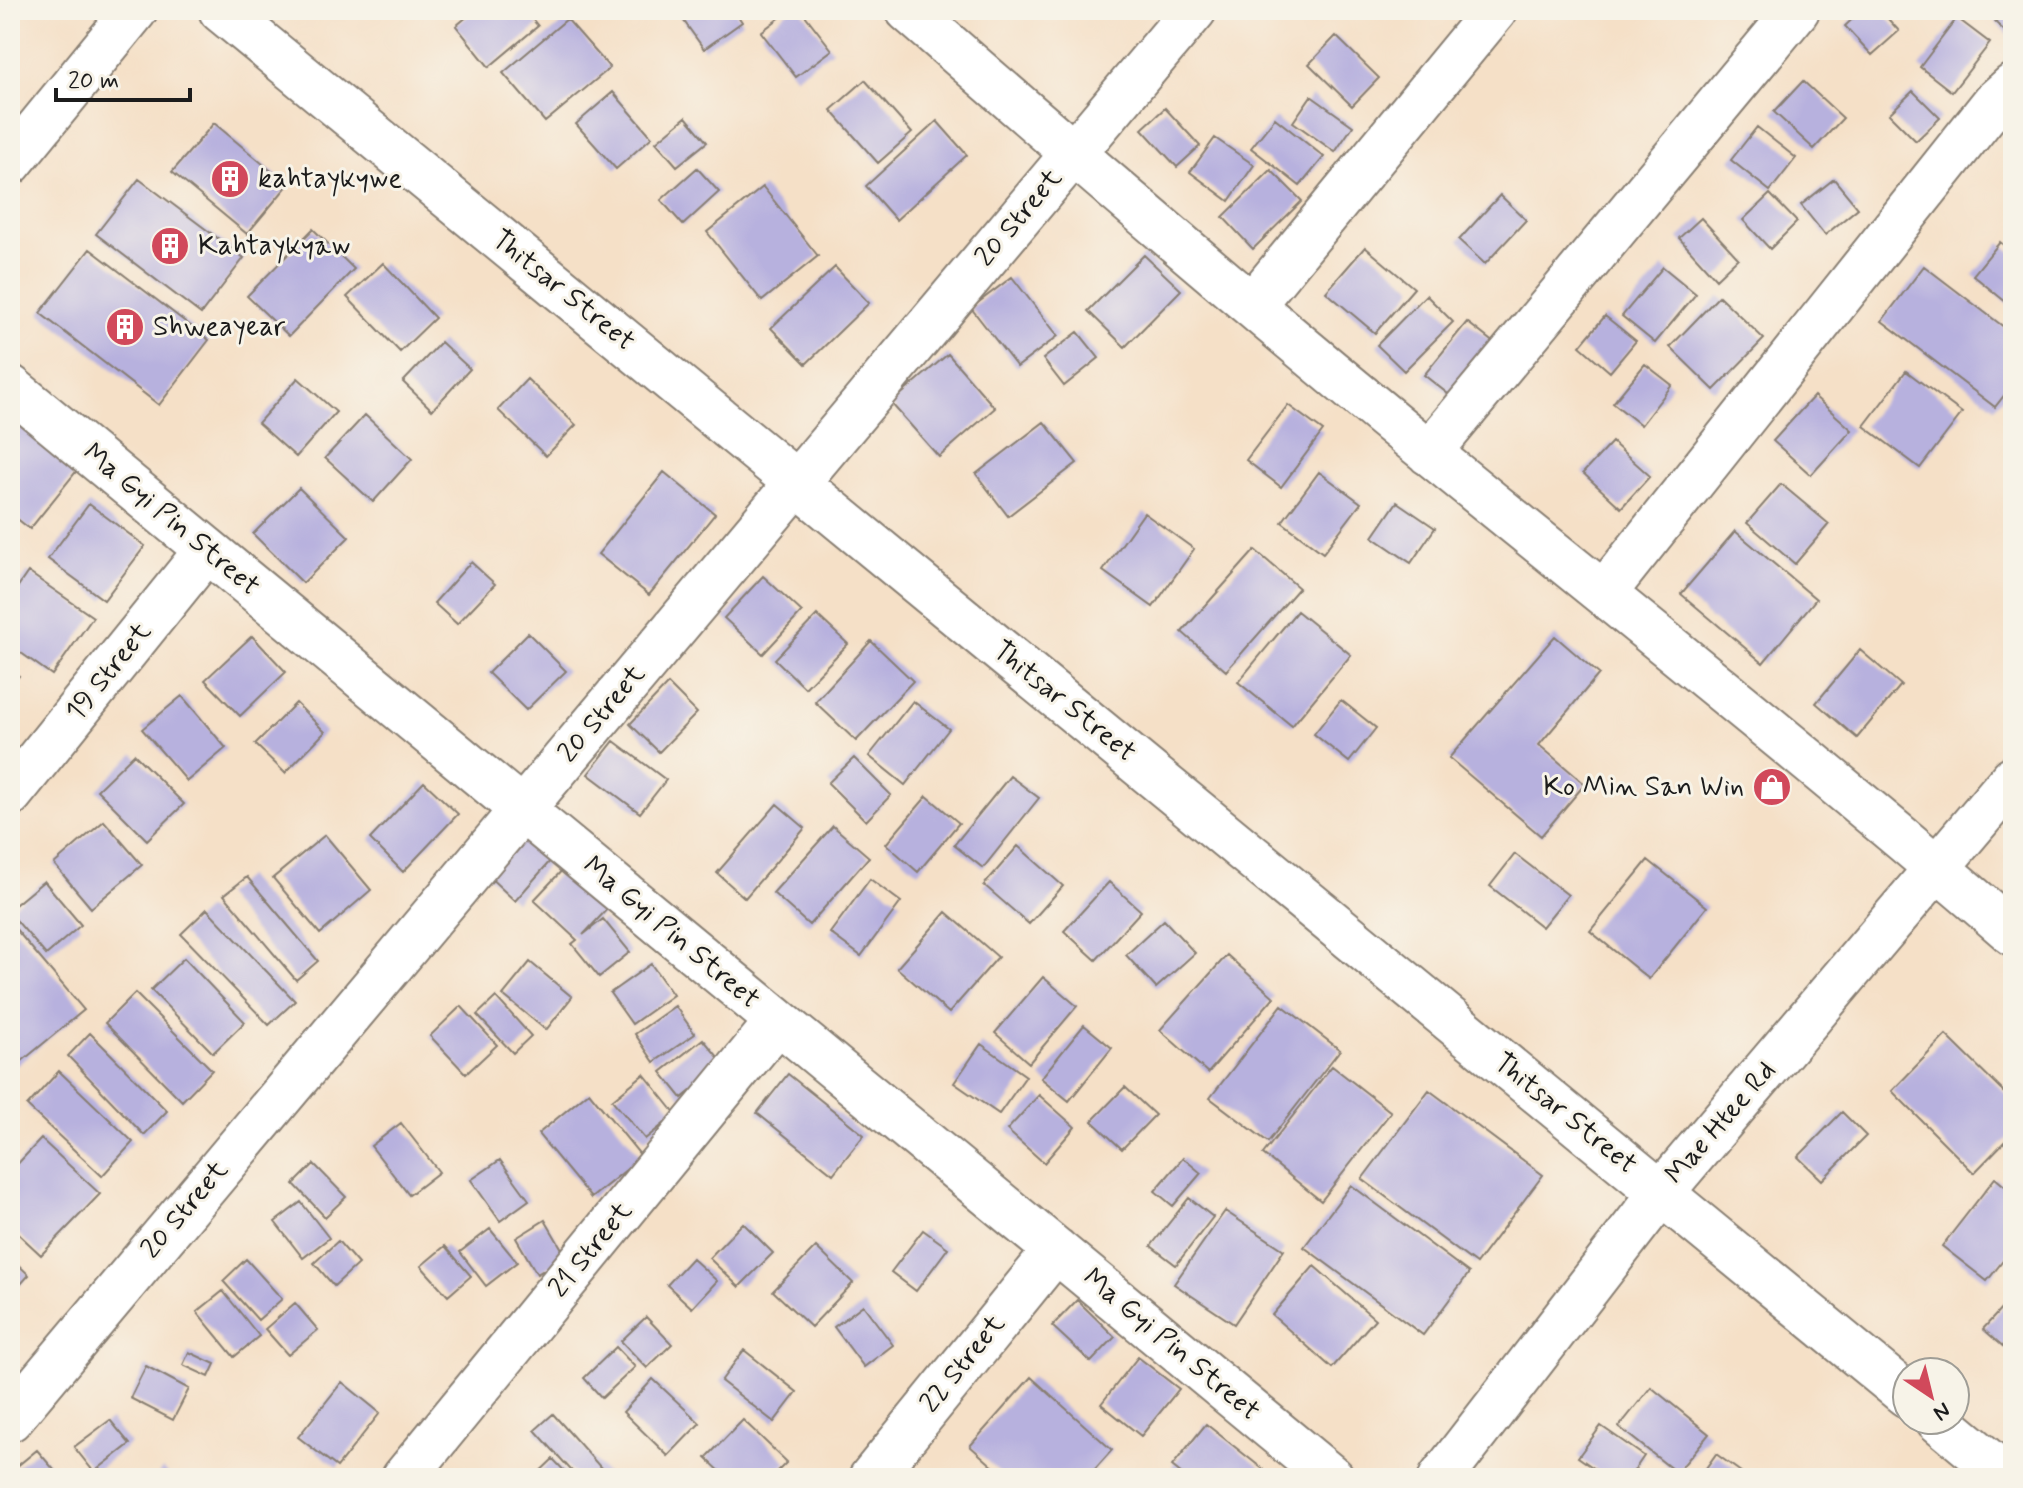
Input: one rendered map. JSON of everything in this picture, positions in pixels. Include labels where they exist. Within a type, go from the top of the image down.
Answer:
[{"type":"street","points":[[10,163],[135,10]]},
{"type":"street","name":"Thitsar Street","points":[[221,10],[1891,1382]]},
{"type":"street","points":[[908,10],[1073,154],[1429,453],[1604,593],[2013,933]]},
{"type":"street","name":"20 Street","points":[[10,1419],[1194,10]]},
{"type":"street","points":[[1253,304],[1495,10]]},
{"type":"street","points":[[1429,453],[1797,10]]},
{"type":"street","points":[[1604,593],[1994,103],[2013,86]]},
{"type":"street","name":"Ma Gyi Pin Street","points":[[10,387],[1332,1478]]},
{"type":"street","name":"19 Street","points":[[10,794],[207,550]]},
{"type":"street","name":"Mae Htee Rd","points":[[1441,1478],[1661,1193],[1939,869],[2013,778]]},
{"type":"street","name":"21 Street","points":[[404,1478],[778,1021]]},
{"type":"street","name":"22 Street","points":[[871,1478],[1056,1250]]},
{"type":"street","points":[[1957,1436],[2008,1478]]},
{"type":"building","points":[[475,10],[525,10],[538,26],[489,67],[456,26]]},
{"type":"building","points":[[676,10],[734,10],[742,22],[704,49]]},
{"type":"building","points":[[790,10],[801,10],[832,50],[796,77],[761,32]]},
{"type":"building","points":[[1862,10],[1880,10],[1899,31],[1872,55],[1845,26]]},
{"type":"building","points":[[2007,10],[2013,10],[2013,39],[1995,22]]},
{"type":"building","points":[[1957,18],[1990,43],[1952,92],[1920,67]]},
{"type":"building","points":[[567,19],[610,68],[545,122],[503,73]]},
{"type":"building","points":[[1336,36],[1379,78],[1352,106],[1309,64]]},
{"type":"building","points":[[865,80],[912,133],[878,163],[831,110]]},
{"type":"building","points":[[1803,81],[1843,118],[1814,149],[1774,112]]},
{"type":"building","points":[[1913,91],[1940,118],[1916,141],[1889,114]]},
{"type":"building","points":[[613,92],[652,137],[616,169],[576,124]]},
{"type":"building","points":[[1311,96],[1353,126],[1335,152],[1293,122]]},
{"type":"building","points":[[1165,108],[1200,146],[1177,167],[1142,129]]},
{"type":"building","points":[[686,117],[707,142],[677,166],[656,142]]},
{"type":"building","points":[[1275,118],[1324,157],[1300,186],[1251,148]]},
{"type":"building","points":[[937,121],[967,155],[896,220],[866,186]]},
{"type":"building","name":"kahtaykywe","points":[[214,123],[288,185],[247,234],[172,172]]},
{"type":"building","points":[[1757,127],[1796,158],[1770,191],[1731,160]]},
{"type":"building","points":[[1215,138],[1254,165],[1229,201],[1190,172]]},
{"type":"building","points":[[697,168],[719,192],[683,225],[661,200]]},
{"type":"building","points":[[1271,170],[1302,201],[1253,249],[1223,217]]},
{"type":"building","name":"Kahtaykyaw","points":[[139,179],[244,258],[201,314],[96,234]]},
{"type":"building","points":[[1834,179],[1858,208],[1825,235],[1801,205]]},
{"type":"building","points":[[763,187],[818,256],[762,301],[707,232]]},
{"type":"building","points":[[1770,194],[1797,222],[1770,249],[1743,220]]},
{"type":"building","points":[[1500,195],[1526,220],[1485,264],[1459,240]]},
{"type":"building","points":[[1701,218],[1738,258],[1716,279],[1679,238]]},
{"type":"building","points":[[313,229],[354,269],[289,336],[247,296]]},
{"type":"building","points":[[2000,242],[2013,253],[2013,308],[1973,275]]},
{"type":"building","points":[[1365,247],[1414,288],[1375,333],[1326,292]]},
{"type":"building","name":"Shweayear","points":[[90,249],[209,340],[159,405],[40,313]]},
{"type":"building","points":[[1144,255],[1181,290],[1125,347],[1088,311]]},
{"type":"building","points":[[383,263],[435,318],[400,352],[347,297]]},
{"type":"building","points":[[1924,266],[2013,334],[2013,384],[1995,407],[1882,321]]},
{"type":"building","points":[[835,267],[869,303],[806,364],[771,328]]},
{"type":"building","points":[[1663,267],[1696,294],[1655,343],[1622,316]]},
{"type":"building","points":[[1012,277],[1058,336],[1017,367],[971,308]]},
{"type":"building","points":[[1426,295],[1453,322],[1404,371],[1377,345]]},
{"type":"building","points":[[1719,296],[1764,339],[1714,390],[1670,347]]},
{"type":"building","points":[[1605,316],[1636,341],[1610,372],[1580,346]]},
{"type":"building","points":[[1467,322],[1495,344],[1452,397],[1424,375]]},
{"type":"building","points":[[1078,332],[1099,358],[1064,386],[1043,359]]},
{"type":"building","points":[[441,342],[470,369],[432,410],[403,382]]},
{"type":"building","points":[[948,354],[995,408],[939,457],[891,403]]},
{"type":"building","points":[[1645,364],[1672,385],[1641,425],[1613,403]]},
{"type":"building","points":[[1906,371],[1962,413],[1920,468],[1864,426]]},
{"type":"building","points":[[298,378],[336,412],[296,457],[258,423]]},
{"type":"building","points":[[527,379],[576,425],[546,456],[498,410]]},
{"type":"building","points":[[1814,396],[1852,430],[1811,475],[1773,441]]},
{"type":"building","points":[[1288,405],[1323,431],[1281,487],[1246,460]]},
{"type":"building","points":[[10,412],[79,468],[30,529],[10,513]]},
{"type":"building","points":[[365,415],[412,459],[373,502],[325,458]]},
{"type":"building","points":[[1044,422],[1077,463],[1008,516],[976,474]]},
{"type":"building","points":[[1612,442],[1650,476],[1621,508],[1583,473]]},
{"type":"building","points":[[664,472],[715,514],[649,595],[598,554]]},
{"type":"building","points":[[1319,472],[1361,503],[1323,553],[1282,522]]},
{"type":"building","points":[[1781,484],[1829,524],[1795,564],[1747,523]]},
{"type":"building","points":[[299,488],[349,537],[303,583],[253,534]]},
{"type":"building","points":[[1397,502],[1435,528],[1411,563],[1373,537]]},
{"type":"building","points":[[89,504],[145,546],[104,600],[48,559]]},
{"type":"building","points":[[1144,513],[1194,549],[1153,607],[1103,571]]},
{"type":"building","points":[[1735,531],[1816,599],[1763,663],[1681,594]]},
{"type":"building","points":[[1255,550],[1299,588],[1226,671],[1182,632]]},
{"type":"building","points":[[471,562],[495,584],[457,624],[434,603]]},
{"type":"building","points":[[28,572],[93,617],[52,675],[10,645],[10,598]]},
{"type":"building","points":[[763,576],[802,612],[763,654],[724,618]]},
{"type":"building","points":[[1297,611],[1351,655],[1292,726],[1238,682]]},
{"type":"building","points":[[817,615],[848,644],[805,688],[775,659]]},
{"type":"building","points":[[528,633],[566,671],[526,710],[488,673]]},
{"type":"building","points":[[252,636],[286,672],[240,716],[205,680]]},
{"type":"building","points":[[1555,636],[1599,674],[1539,745],[1585,784],[1541,836],[1449,758]]},
{"type":"building","points":[[871,641],[913,681],[856,741],[815,702]]},
{"type":"building","points":[[1860,650],[1901,685],[1857,738],[1816,703]]},
{"type":"building","points":[[10,669],[19,676],[10,687]]},
{"type":"building","points":[[668,684],[697,713],[659,752],[630,724]]},
{"type":"building","points":[[182,696],[226,748],[187,781],[142,729]]},
{"type":"building","points":[[1341,700],[1376,728],[1349,762],[1314,734]]},
{"type":"building","points":[[913,701],[949,729],[905,785],[869,756]]},
{"type":"building","points":[[296,703],[325,732],[285,773],[255,744]]},
{"type":"building","points":[[614,741],[666,780],[640,813],[588,774]]},
{"type":"building","points":[[134,754],[184,804],[147,840],[97,790]]},
{"type":"building","points":[[854,758],[891,795],[866,821],[828,783]]},
{"type":"building","points":[[1010,776],[1039,798],[983,868],[954,845]]},
{"type":"building","points":[[424,782],[458,814],[403,872],[370,839]]},
{"type":"building","points":[[927,796],[959,823],[918,872],[886,844]]},
{"type":"building","points":[[777,804],[805,828],[745,898],[717,873]]},
{"type":"building","points":[[104,821],[142,865],[91,908],[54,864]]},
{"type":"building","points":[[833,826],[869,857],[809,925],[773,893]]},
{"type":"building","points":[[523,833],[552,859],[515,901],[486,874]]},
{"type":"building","points":[[325,835],[371,890],[320,934],[273,878]]},
{"type":"building","points":[[1018,846],[1063,886],[1029,924],[984,885]]},
{"type":"building","points":[[1515,854],[1568,895],[1542,927],[1490,886]]},
{"type":"building","points":[[1648,860],[1707,907],[1649,979],[1590,931]]},
{"type":"building","points":[[567,865],[610,906],[583,935],[603,919],[630,952],[599,977],[572,944],[577,940],[534,900]]},
{"type":"building","points":[[247,877],[318,961],[296,980],[224,895]]},
{"type":"building","points":[[870,879],[901,902],[861,956],[830,933]]},
{"type":"building","points":[[44,881],[81,925],[46,955],[10,913],[10,909]]},
{"type":"building","points":[[1109,882],[1141,911],[1096,960],[1064,931]]},
{"type":"building","points":[[207,909],[295,1001],[269,1025],[181,934]]},
{"type":"building","points":[[946,912],[998,957],[949,1013],[897,968]]},
{"type":"building","points":[[1164,920],[1195,953],[1156,988],[1126,955]]},
{"type":"building","points":[[14,927],[84,1010],[10,1071],[10,930]]},
{"type":"building","points":[[1227,955],[1274,997],[1208,1073],[1160,1030]]},
{"type":"building","points":[[184,958],[245,1022],[213,1053],[151,990]]},
{"type":"building","points":[[530,962],[572,997],[546,1030],[503,995]]},
{"type":"building","points":[[651,964],[673,995],[632,1024],[610,993]]},
{"type":"building","points":[[1043,977],[1077,1006],[1029,1063],[995,1033]]},
{"type":"building","points":[[135,993],[212,1070],[182,1101],[105,1023]]},
{"type":"building","points":[[496,997],[531,1036],[513,1053],[477,1015]]},
{"type":"building","points":[[1282,1005],[1340,1050],[1268,1142],[1210,1098]]},
{"type":"building","points":[[461,1006],[497,1045],[466,1074],[430,1036]]},
{"type":"building","points":[[675,1006],[695,1034],[654,1062],[635,1034]]},
{"type":"building","points":[[1084,1025],[1112,1048],[1069,1101],[1041,1078]]},
{"type":"building","points":[[90,1033],[167,1111],[144,1135],[68,1056]]},
{"type":"building","points":[[1946,1035],[2013,1101],[2013,1133],[1974,1173],[1892,1091]]},
{"type":"building","points":[[703,1039],[724,1064],[682,1098],[661,1072]]},
{"type":"building","points":[[981,1044],[1026,1076],[999,1114],[954,1083]]},
{"type":"building","points":[[1332,1066],[1391,1112],[1321,1201],[1263,1154]]},
{"type":"building","points":[[59,1071],[133,1142],[102,1176],[27,1106]]},
{"type":"building","points":[[644,1074],[676,1114],[645,1139],[612,1100]]},
{"type":"building","points":[[788,1074],[864,1135],[833,1174],[757,1113]]},
{"type":"building","points":[[1125,1087],[1155,1115],[1122,1149],[1092,1121]]},
{"type":"building","points":[[1429,1090],[1543,1175],[1476,1264],[1362,1179]]},
{"type":"building","points":[[589,1092],[642,1157],[591,1198],[538,1134]]},
{"type":"building","points":[[1039,1095],[1075,1127],[1044,1163],[1007,1130]]},
{"type":"building","points":[[1842,1112],[1866,1136],[1822,1180],[1798,1157]]},
{"type":"building","points":[[401,1123],[439,1172],[409,1195],[371,1146]]},
{"type":"building","points":[[41,1139],[100,1194],[41,1255],[10,1226],[10,1172]]},
{"type":"building","points":[[1183,1158],[1201,1173],[1173,1206],[1155,1191]]},
{"type":"building","points":[[500,1160],[529,1200],[500,1221],[471,1180]]},
{"type":"building","points":[[314,1164],[346,1197],[325,1217],[294,1184]]},
{"type":"building","points":[[1995,1178],[2013,1193],[2013,1248],[1987,1281],[1942,1246]]},
{"type":"building","points":[[1351,1185],[1469,1273],[1423,1335],[1304,1247]]},
{"type":"building","points":[[1189,1198],[1213,1217],[1176,1265],[1151,1246]]},
{"type":"building","points":[[301,1202],[329,1238],[303,1258],[275,1222]]},
{"type":"building","points":[[1225,1211],[1284,1250],[1234,1324],[1174,1284]]},
{"type":"building","points":[[545,1220],[566,1256],[537,1274],[516,1238]]},
{"type":"building","points":[[743,1223],[773,1253],[739,1287],[709,1258]]},
{"type":"building","points":[[490,1229],[517,1262],[486,1286],[460,1252]]},
{"type":"building","points":[[923,1230],[948,1248],[916,1291],[891,1272]]},
{"type":"building","points":[[338,1241],[358,1264],[334,1286],[314,1263]]},
{"type":"building","points":[[445,1246],[471,1276],[448,1296],[421,1266]]},
{"type":"building","points":[[816,1247],[853,1283],[811,1327],[773,1291]]},
{"type":"building","points":[[10,1257],[29,1275],[10,1296]]},
{"type":"building","points":[[692,1258],[717,1281],[692,1308],[667,1285]]},
{"type":"building","points":[[246,1259],[282,1299],[258,1320],[223,1281]]},
{"type":"building","points":[[1314,1266],[1375,1319],[1332,1368],[1272,1315]]},
{"type":"building","points":[[223,1291],[259,1336],[234,1357],[197,1312]]},
{"type":"building","points":[[2013,1296],[2013,1355],[1983,1329]]},
{"type":"building","points":[[1077,1300],[1115,1337],[1091,1362],[1052,1326]]},
{"type":"building","points":[[295,1303],[318,1330],[288,1355],[265,1329]]},
{"type":"building","points":[[863,1305],[893,1345],[864,1367],[834,1327]]},
{"type":"building","points":[[646,1317],[672,1344],[647,1368],[621,1341]]},
{"type":"building","points":[[616,1347],[635,1367],[602,1398],[584,1378]]},
{"type":"building","points":[[744,1350],[797,1392],[774,1422],[721,1381]]},
{"type":"building","points":[[189,1352],[215,1364],[209,1377],[183,1365]]},
{"type":"building","points":[[1138,1357],[1179,1389],[1141,1436],[1101,1404]]},
{"type":"building","points":[[146,1366],[189,1389],[173,1420],[130,1398]]},
{"type":"building","points":[[1031,1377],[1112,1450],[1087,1478],[1006,1478],[970,1446]]},
{"type":"building","points":[[653,1379],[700,1423],[668,1456],[623,1412]]},
{"type":"building","points":[[342,1382],[380,1413],[337,1467],[298,1437]]},
{"type":"building","points":[[1651,1387],[1709,1434],[1677,1473],[1619,1427]]},
{"type":"building","points":[[553,1414],[610,1478],[578,1478],[535,1430]]},
{"type":"building","points":[[110,1420],[130,1444],[94,1472],[74,1447]]},
{"type":"building","points":[[743,1420],[787,1462],[771,1478],[727,1478],[706,1458]]},
{"type":"building","points":[[1206,1424],[1274,1478],[1187,1478],[1172,1466]]},
{"type":"building","points":[[1601,1426],[1644,1456],[1629,1478],[1608,1478],[1578,1457]]},
{"type":"building","points":[[37,1450],[61,1478],[10,1478],[10,1472]]},
{"type":"building","points":[[1716,1454],[1745,1475],[1743,1478],[1699,1478]]},
{"type":"building","points":[[553,1459],[571,1478],[533,1478]]},
{"type":"building","points":[[163,1469],[173,1478],[155,1478]]},
{"type":"place","name":"kahtaykywe","points":[[230,179]]},
{"type":"place","name":"Kahtaykyaw","points":[[170,246]]},
{"type":"place","name":"Shweayear","points":[[125,327]]},
{"type":"place","name":"Ko Min San Win","points":[[1772,787]]}]
